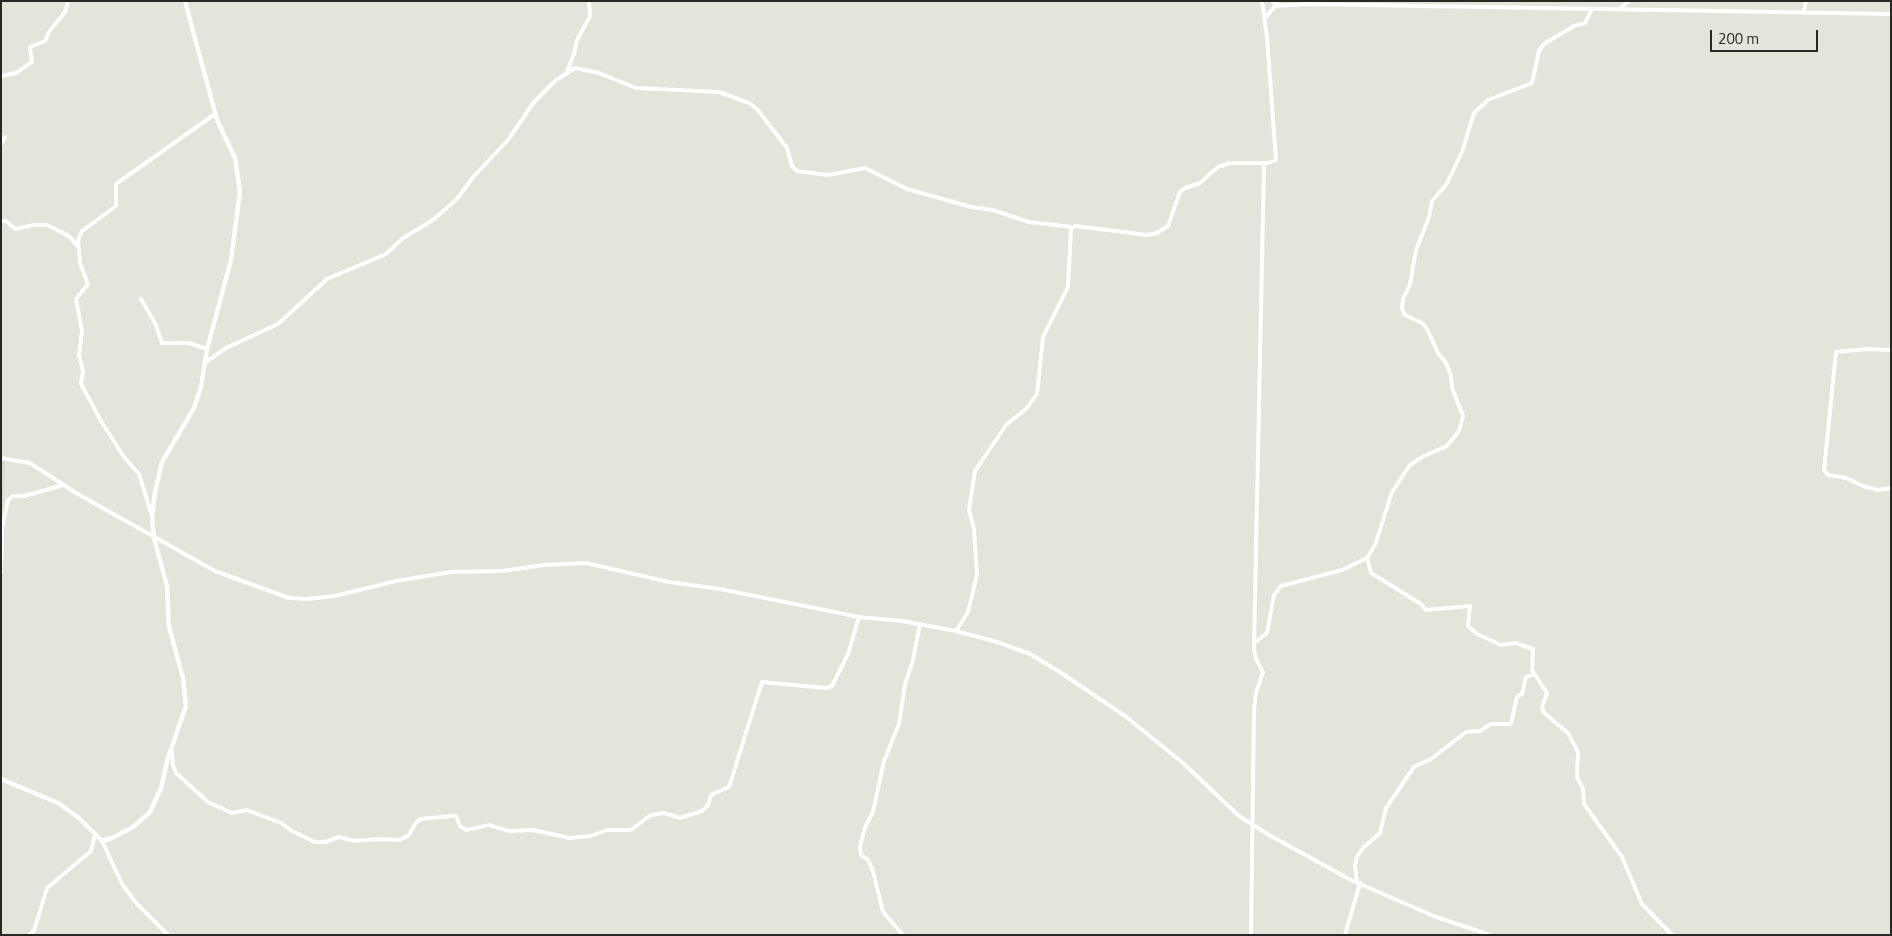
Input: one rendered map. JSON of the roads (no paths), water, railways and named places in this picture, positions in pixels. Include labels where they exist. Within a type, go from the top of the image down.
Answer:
[{"type":"street","points":[[1,76],[16,72],[32,62],[30,47],[44,43],[65,12],[68,1]]},
{"type":"street","points":[[102,841],[123,833],[148,814],[162,788],[172,747],[186,706],[186,695],[169,627],[165,577],[154,538],[152,516],[154,492],[162,462],[194,408],[201,387],[207,349],[231,260],[240,192],[235,158],[215,114],[185,1]]},
{"type":"street","points":[[566,74],[577,40],[590,16],[589,1]]},
{"type":"street","points":[[206,362],[226,348],[278,324],[327,279],[386,254],[403,238],[433,220],[457,199],[474,176],[508,140],[534,102],[566,74],[580,68],[599,73],[636,88],[719,92],[743,100],[753,105],[767,120],[787,148],[792,166],[797,171],[828,175],[865,168],[907,189],[971,207],[998,211],[1029,222],[1154,234],[1168,226],[1178,196],[1186,188],[1200,183],[1225,164],[1242,162],[1264,163],[1274,161],[1277,157],[1266,19],[1262,1]]},
{"type":"street","points":[[1272,1],[1280,5]]},
{"type":"street","points":[[1619,8],[1629,1]]},
{"type":"street","points":[[1804,12],[1806,1]]},
{"type":"street","points":[[1266,19],[1275,6],[1280,5],[1619,8],[1891,14]]},
{"type":"street","points":[[1254,643],[1267,633],[1274,595],[1281,586],[1342,570],[1367,557],[1375,545],[1392,492],[1410,464],[1447,446],[1459,431],[1462,419],[1445,361],[1440,356],[1423,325],[1405,315],[1402,309],[1403,299],[1412,279],[1416,250],[1429,217],[1432,201],[1454,173],[1465,146],[1474,113],[1488,100],[1532,83],[1539,51],[1544,44],[1574,26],[1585,23],[1592,9]]},
{"type":"street","points":[[152,516],[139,474],[124,457],[100,421],[82,386],[83,371],[79,355],[82,326],[76,299],[88,284],[81,267],[78,247],[82,231],[116,206],[116,184],[215,114]]},
{"type":"street","points":[[1,144],[5,137]]},
{"type":"street","points":[[1251,935],[1255,699],[1263,672],[1255,656],[1254,643],[1264,163]]},
{"type":"street","points":[[1,221],[6,221],[15,229],[33,224],[47,225],[69,236],[78,247]]},
{"type":"street","points":[[956,631],[968,612],[977,575],[974,529],[969,510],[975,470],[1006,425],[1026,409],[1036,394],[1043,337],[1068,286],[1072,227]]},
{"type":"street","points":[[141,299],[155,323],[162,343],[188,343],[207,349]]},
{"type":"street","points":[[1891,350],[1837,351],[1824,470],[1828,475],[1863,486],[1878,490],[1891,488]]},
{"type":"street","points":[[1,458],[30,463],[154,538],[216,571],[275,594],[299,599],[335,596],[396,581],[451,572],[502,571],[544,565],[586,563],[654,579],[720,589],[859,617],[920,624],[956,631],[1030,654],[1076,681],[1164,746],[1252,825],[1359,883],[1436,917],[1490,935]]},
{"type":"street","points":[[1,572],[2,528],[4,510],[9,498],[33,494],[64,485]]},
{"type":"street","points":[[1367,557],[1371,573],[1421,604],[1426,610],[1470,606],[1468,626],[1480,637],[1501,645],[1516,643],[1532,647],[1534,653],[1532,664],[1534,674],[1547,693],[1543,704],[1544,713],[1568,733],[1578,752],[1577,777],[1582,788],[1585,808],[1622,857],[1642,904],[1672,935]]},
{"type":"street","points":[[172,747],[173,765],[176,773],[208,802],[232,814],[247,810],[281,823],[292,831],[315,842],[325,842],[339,837],[355,841],[378,838],[400,840],[409,835],[414,824],[420,819],[452,816],[456,816],[464,830],[489,825],[509,831],[530,830],[570,838],[591,836],[607,830],[631,830],[651,814],[664,813],[680,818],[702,811],[708,805],[709,796],[730,787],[762,682],[826,688],[832,686],[848,654],[859,617]]},
{"type":"street","points":[[902,935],[883,912],[873,871],[868,860],[861,855],[860,848],[865,827],[873,810],[884,761],[899,724],[905,684],[913,660],[920,624]]},
{"type":"street","points":[[1345,935],[1359,883],[1355,866],[1358,857],[1362,848],[1380,833],[1386,808],[1414,768],[1434,757],[1466,732],[1480,731],[1491,724],[1511,724],[1517,696],[1522,694],[1526,677],[1534,674]]},
{"type":"street","points":[[1,779],[58,803],[79,818],[102,841],[122,884],[137,904],[168,935]]},
{"type":"street","points":[[30,935],[34,931],[47,888],[91,851],[95,835]]}]
